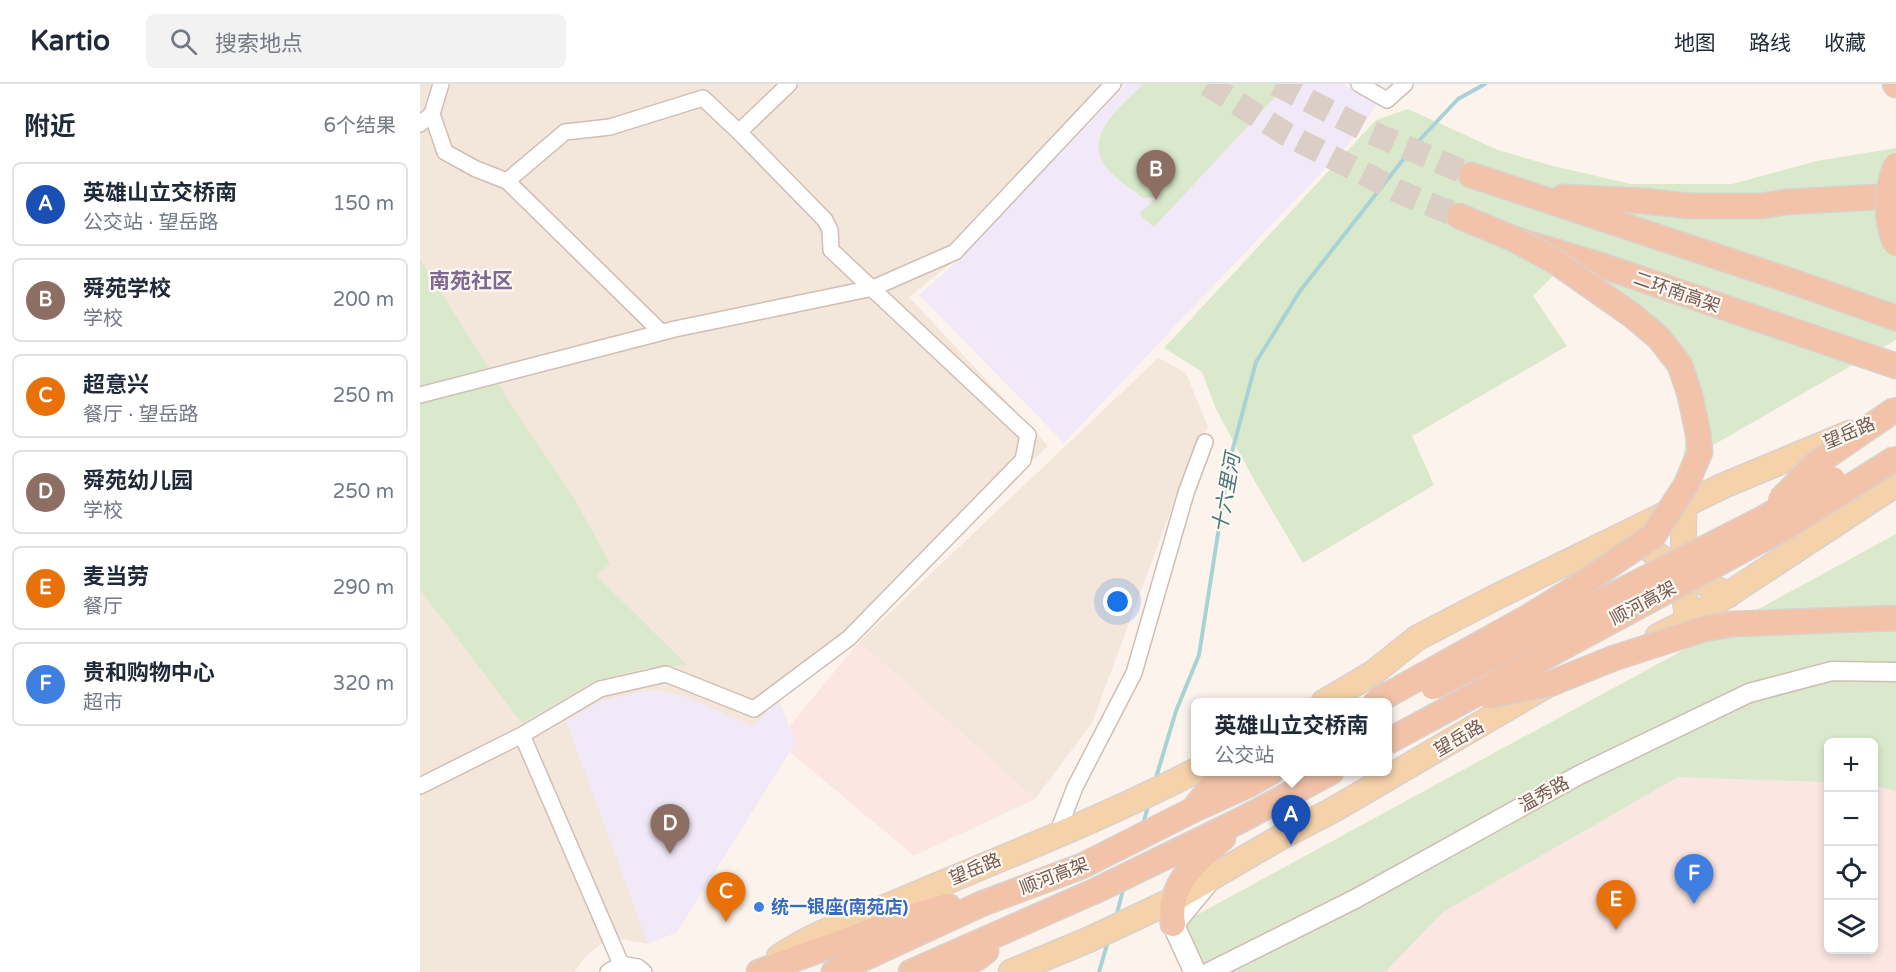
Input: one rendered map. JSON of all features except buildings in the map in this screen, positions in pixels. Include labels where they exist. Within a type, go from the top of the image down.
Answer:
[{"type":"highway","points":[[1896,165],[1892,177],[1888,212],[1891,233],[1896,244]]},
{"type":"highway","points":[[1472,175],[1896,318]]},
{"type":"highway","points":[[1853,198],[1896,191]]},
{"type":"highway","points":[[1537,196],[1611,199],[1689,206],[1761,206],[1786,202],[1896,196]]},
{"type":"highway","name":"二环南高架","points":[[1459,216],[1514,239],[1603,266],[1896,366]]},
{"type":"highway","points":[[1382,698],[1530,616],[1653,536],[1686,484],[1700,452],[1690,394],[1680,365],[1659,338],[1633,316],[1556,262],[1514,239]]},
{"type":"highway","points":[[1762,519],[1818,462],[1896,411]]},
{"type":"highway","name":"顺河高架","points":[[1392,707],[1762,519],[1896,439]]},
{"type":"highway","name":"顺河高架","points":[[1392,739],[1789,525],[1896,458]]},
{"type":"highway","points":[[1462,702],[1552,683],[1614,658],[1704,629],[1732,624],[1896,618]]},
{"type":"highway","points":[[1188,812],[1216,781],[1224,776]]},
{"type":"highway","name":"顺河高架","points":[[834,972],[981,904],[1082,866],[1263,776]]},
{"type":"highway","name":"顺河高架","points":[[911,972],[1095,891],[1249,816],[1322,776]]},
{"type":"highway","points":[[1173,924],[1171,911],[1173,900],[1188,870],[1249,816]]},
{"type":"highway","points":[[758,972],[910,917],[947,906],[981,904]]},
{"type":"highway","points":[[952,972],[977,958],[1011,928]]},
{"type":"main road","name":"望岳路","points":[[1331,698],[1373,673],[1417,639],[1494,597],[1725,485],[1896,411]]},
{"type":"main road","name":"望岳路","points":[[1011,972],[1173,900],[1279,838],[1353,799],[1551,683],[1569,678],[1688,621],[1896,484]]},
{"type":"main road","points":[[1684,505],[1683,567],[1687,574],[1728,595]]},
{"type":"main road","points":[[1629,533],[1678,571],[1682,579],[1688,621]]},
{"type":"main road","name":"望岳路","points":[[758,972],[783,955],[837,926],[1096,819],[1191,773]]},
{"type":"main road","points":[[1173,924],[1211,878]]},
{"type":"main road","points":[[1130,921],[1154,918],[1173,924],[1195,972]]},
{"type":"street","points":[[420,124],[432,114],[441,84]]},
{"type":"street","points":[[739,132],[789,84]]},
{"type":"street","points":[[420,395],[662,332],[873,288],[955,252],[1113,84]]},
{"type":"street","points":[[1359,84],[1387,100],[1405,84]]},
{"type":"street","points":[[420,786],[522,735],[600,689],[666,674],[754,709],[849,638],[1023,460],[1028,435],[831,250],[830,230],[825,220],[703,98],[610,127],[565,132],[507,182]]},
{"type":"street","points":[[432,114],[445,152],[476,169],[507,182],[662,332]]},
{"type":"street","points":[[1057,834],[1075,787],[1134,673],[1186,493],[1205,442]]},
{"type":"street","name":"温秀路","points":[[1209,972],[1354,899],[1579,775],[1749,693],[1832,671],[1896,672]]},
{"type":"street","points":[[522,735],[614,968],[638,967],[644,972]]},
{"type":"shaded area","points":[[420,84],[1124,84],[953,262],[909,297],[1048,446],[779,700],[795,743],[677,932],[648,944],[610,937],[584,958],[575,972],[420,972]]},
{"type":"shaded area","points":[[1127,84],[1343,84],[1377,103],[1357,135],[1064,443],[919,295],[954,264]]},
{"type":"shaded area","points":[[1158,358],[1186,373],[1208,427],[1180,486],[1092,723],[1035,799],[859,642]]},
{"type":"shaded area","points":[[859,642],[1035,799],[914,856],[777,741]]},
{"type":"shaded area","points":[[1896,646],[1896,972],[1212,972]]},
{"type":"shaded area","points":[[648,690],[686,697],[753,726],[779,700],[795,743],[677,932],[648,944],[566,721],[601,701]]},
{"type":"green space","points":[[1143,84],[1287,84],[1154,227],[1139,214],[1157,197],[1143,198],[1114,176],[1101,159],[1099,147],[1106,124]]},
{"type":"green space","points":[[1408,109],[1498,150],[1553,166],[1631,184],[1732,184],[1817,161],[1896,148],[1896,340],[1682,463],[1690,420],[1672,369],[1626,307],[1557,272],[1533,296],[1567,346],[1412,436],[1434,485],[1303,563],[1254,480],[1216,409],[1202,372],[1164,348],[1376,120]]},
{"type":"green space","points":[[420,259],[514,409],[574,498],[610,564],[596,575],[687,665],[645,668],[595,681],[522,723],[420,590]]},
{"type":"green space","points":[[1896,534],[1896,791],[1878,786],[1878,738],[1824,738],[1824,782],[1678,777],[1443,912],[1385,972],[1203,972],[1180,924]]},
{"type":"waterway","name":"十六里河","points":[[1155,781],[1176,711],[1199,655],[1229,463],[1256,362],[1300,291],[1413,147],[1458,99],[1485,84]]},
{"type":"waterway","name":"十六里河","points":[[1143,824],[1149,803]]},
{"type":"waterway","name":"十六里河","points":[[1116,917],[1124,886]]},
{"type":"waterway","name":"十六里河","points":[[1099,972],[1108,941]]},
{"type":"tunnel","points":[[1207,84],[1286,134],[1402,193],[1459,216]]},
{"type":"tunnel","points":[[1276,84],[1368,131],[1471,175]]},
{"type":"place","name":"舜苑学校","points":[[1156,200]]},
{"type":"place","name":"英雄山立交桥南","points":[[1291,845]]},
{"type":"place","name":"舜苑幼儿园","points":[[670,854]]},
{"type":"place","name":"贵和购物中心","points":[[1694,904]]},
{"type":"place","name":"统一银座(南苑店)","points":[[759,907]]},
{"type":"place","name":"超意兴","points":[[726,922]]},
{"type":"place","name":"麦当劳","points":[[1616,930]]},
{"type":"district","name":"南苑社区","points":[[471,281]]}]
